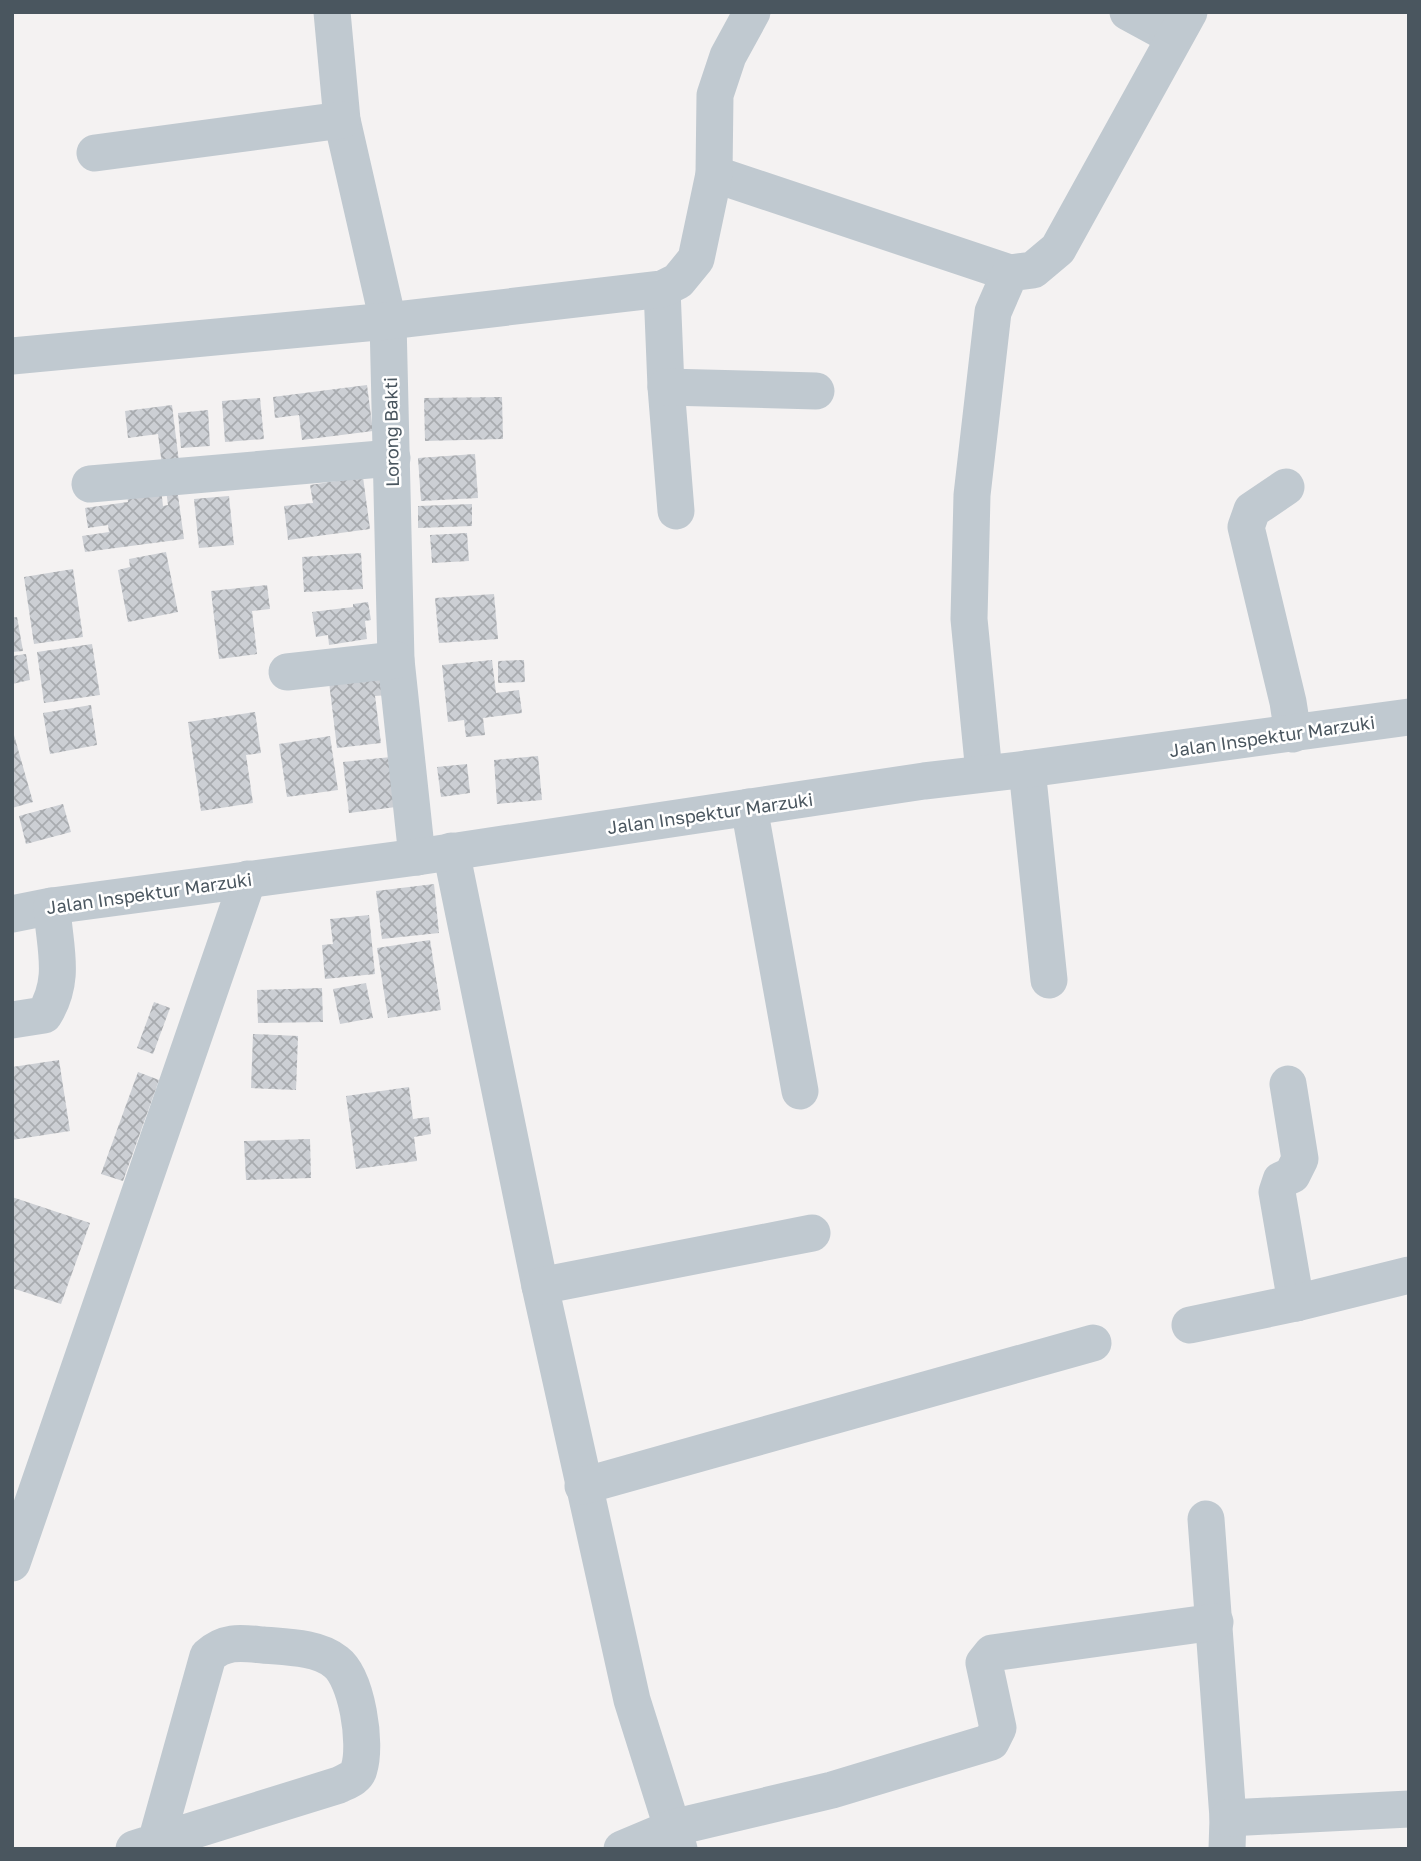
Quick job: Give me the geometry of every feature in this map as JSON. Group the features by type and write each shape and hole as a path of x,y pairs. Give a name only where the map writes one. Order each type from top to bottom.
{"street":[{"name":"Lorong Bakti","path":"332,12 342,120 388,321 396,660 434,854 540,1286 632,1700 675,1838"},
{"path":"12,356 388,321 662,289 678,281 696,259 714,173 715,95 728,56 752,12"},
{"path":"714,173 1010,273 1033,270 1058,250 1181,25 1128,12"},
{"path":"95,153 342,120"},
{"path":"984,773 969,619 972,495 993,312 1010,273"},
{"path":"662,289 666,387 676,511"},
{"path":"666,387 816,391"},
{"path":"90,484 392,458"},
{"path":"1286,487 1252,510 1247,527 1293,734"},
{"path":"287,672 396,660"},
{"name":"Jalan Inspektur Marzuki","path":"12,914 52,906 434,854 984,773 1409,717"},
{"path":"1027,769 1049,980"},
{"path":"749,807 800,1091"},
{"path":"12,1563 248,879"},
{"path":"12,1020 44,1015 54,999 58,978 52,906"},
{"path":"1288,1084 1300,1160 1292,1175 1282,1180 1278,1192 1296,1303"},
{"path":"540,1286 812,1233"},
{"path":"1190,1325 1296,1303 1409,1275"},
{"path":"583,1486 1093,1343"},
{"path":"1206,1519 1215,1622 1227,1833 1409,1809"},
{"path":"622,1849 675,1838 992,1742 998,1727 984,1663 992,1653 1215,1622"},
{"path":"235,1643 286,1647 326,1654 338,1663 347,1675 357,1700 361,1753 359,1770 351,1780 145,1846 208,1656 224,1644 235,1643"}],"building":[{"path":"367,385 373,431 302,440 299,415 275,418 273,397"},
{"path":"502,397 503,439 425,441 424,398"},
{"path":"260,398 264,439 225,442 222,401"},
{"path":"172,405 179,462 162,465 158,434 128,438 125,411"},
{"path":"208,410 210,446 181,448 178,413"},
{"path":"475,454 478,498 421,501 418,458"},
{"path":"363,477 370,529 288,540 284,506 313,503 310,485"},
{"path":"177,488 184,539 85,552 82,536 109,532 108,525 88,528 85,508 128,502 127,493 161,489 163,506 168,505 166,490"},
{"path":"229,496 234,545 199,548 194,499"},
{"path":"472,504 472,526 418,528 418,506"},
{"path":"467,533 469,561 432,563 430,535"},
{"path":"166,552 178,612 128,622 118,570 130,567 129,559"},
{"path":"361,553 363,589 304,592 302,557"},
{"path":"73,569 83,637 34,644 24,577"},
{"path":"267,585 270,609 252,611 257,654 219,659 211,591"},
{"path":"494,594 498,639 439,643 435,598"},
{"path":"368,602 371,620 365,621 367,639 329,645 328,635 316,637 312,612 353,607 353,604"},
{"path":"17,617 23,651 12,652 12,618"},
{"path":"92,644 100,695 44,703 37,652"},
{"path":"26,654 30,680 12,684 12,656"},
{"path":"492,660 496,693 519,690 522,713 483,718 485,735 466,737 464,720 448,722 442,665"},
{"path":"524,660 525,682 498,683 498,661"},
{"path":"386,675 388,695 375,696 381,743 337,748 329,682"},
{"path":"91,705 97,745 50,754 43,713"},
{"path":"255,712 261,753 246,755 253,803 201,811 188,722"},
{"path":"12,728 33,802 12,808"},
{"path":"330,736 338,790 287,797 279,744"},
{"path":"538,756 542,800 497,804 494,760"},
{"path":"391,757 396,807 349,813 343,762"},
{"path":"467,764 470,793 441,797 437,767"},
{"path":"63,804 71,832 26,844 19,816"},
{"path":"434,884 439,933 382,939 376,891"},
{"path":"369,915 375,974 325,979 322,945 333,944 330,919"},
{"path":"430,940 441,1010 388,1018 377,948"},
{"path":"366,983 373,1018 340,1024 333,989"},
{"path":"322,988 323,1022 258,1023 257,990"},
{"path":"154,1002 170,1008 153,1054 137,1048"},
{"path":"253,1034 298,1036 296,1090 251,1088"},
{"path":"59,1060 70,1131 12,1140 12,1067"},
{"path":"138,1072 159,1080 123,1181 101,1174"},
{"path":"409,1087 413,1119 429,1117 431,1134 414,1137 417,1161 356,1169 346,1096"},
{"path":"310,1139 311,1178 246,1180 244,1141"},
{"path":"12,1197 90,1223 61,1304 12,1288"}]}
